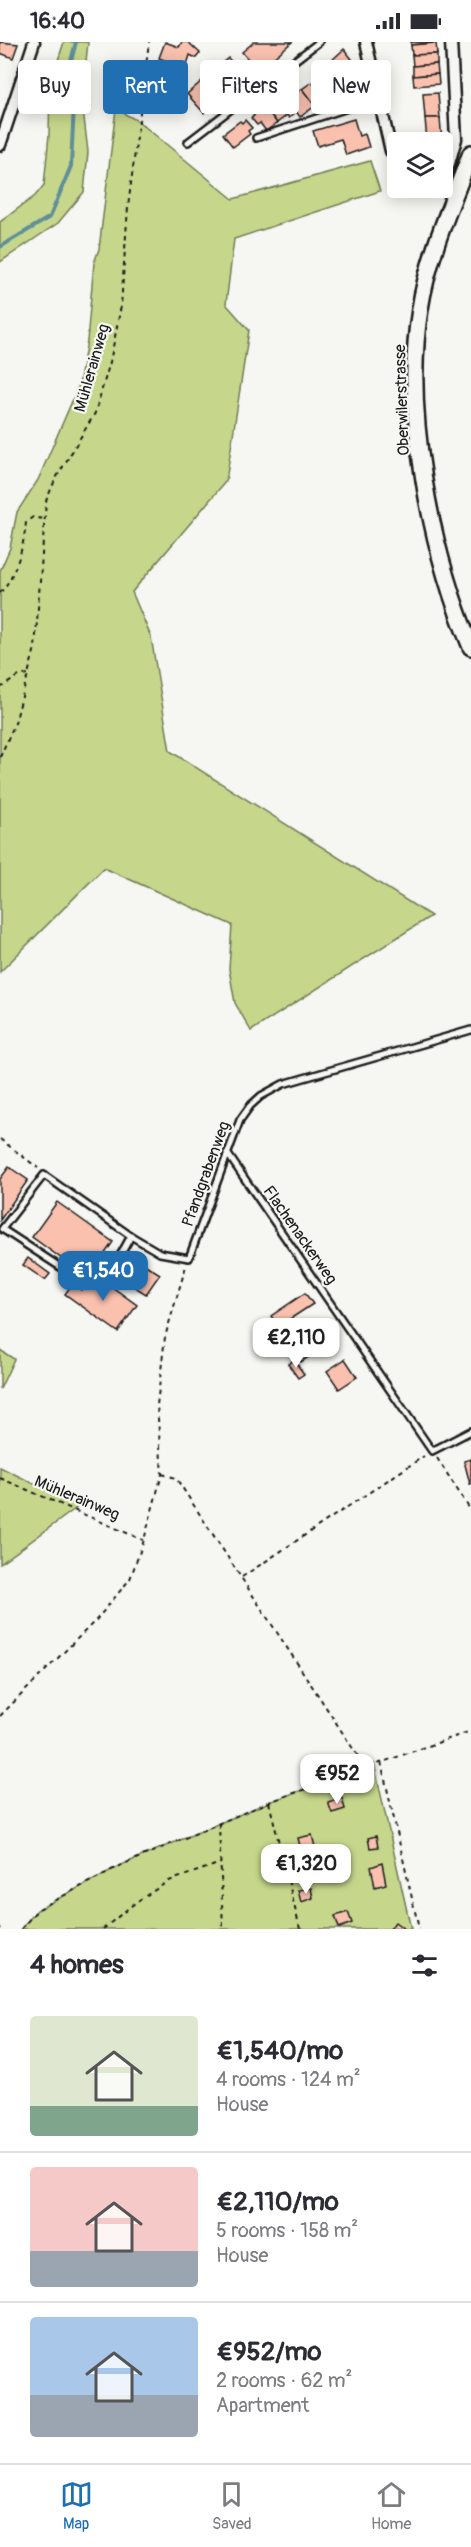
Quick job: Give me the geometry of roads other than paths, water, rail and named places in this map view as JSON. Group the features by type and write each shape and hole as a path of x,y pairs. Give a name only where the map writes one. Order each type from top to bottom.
{"street":[{"path":"0,145 34,42"},
{"path":"366,42 370,60"},
{"path":"451,42 456,139 453,149"},
{"path":"382,114 387,134"},
{"name":"Oberwilerstrasse","path":"471,153 433,259 420,308 415,364 419,439 433,531 471,647"},
{"path":"453,186 458,188"}],"lane":[{"path":"188,142 318,42"},
{"path":"256,138 329,114"},
{"name":"Pfandgrabenweg","path":"131,1236 160,1253 189,1258 240,1120 261,1096 283,1084 471,1030"},
{"name":"Flachenackerweg","path":"227,1153 432,1451 471,1431"},
{"path":"71,1274 2,1229 44,1175 131,1236 111,1272"}],"waterway":[{"path":"0,247 50,217 71,166 74,104 66,80 76,42"}]}
